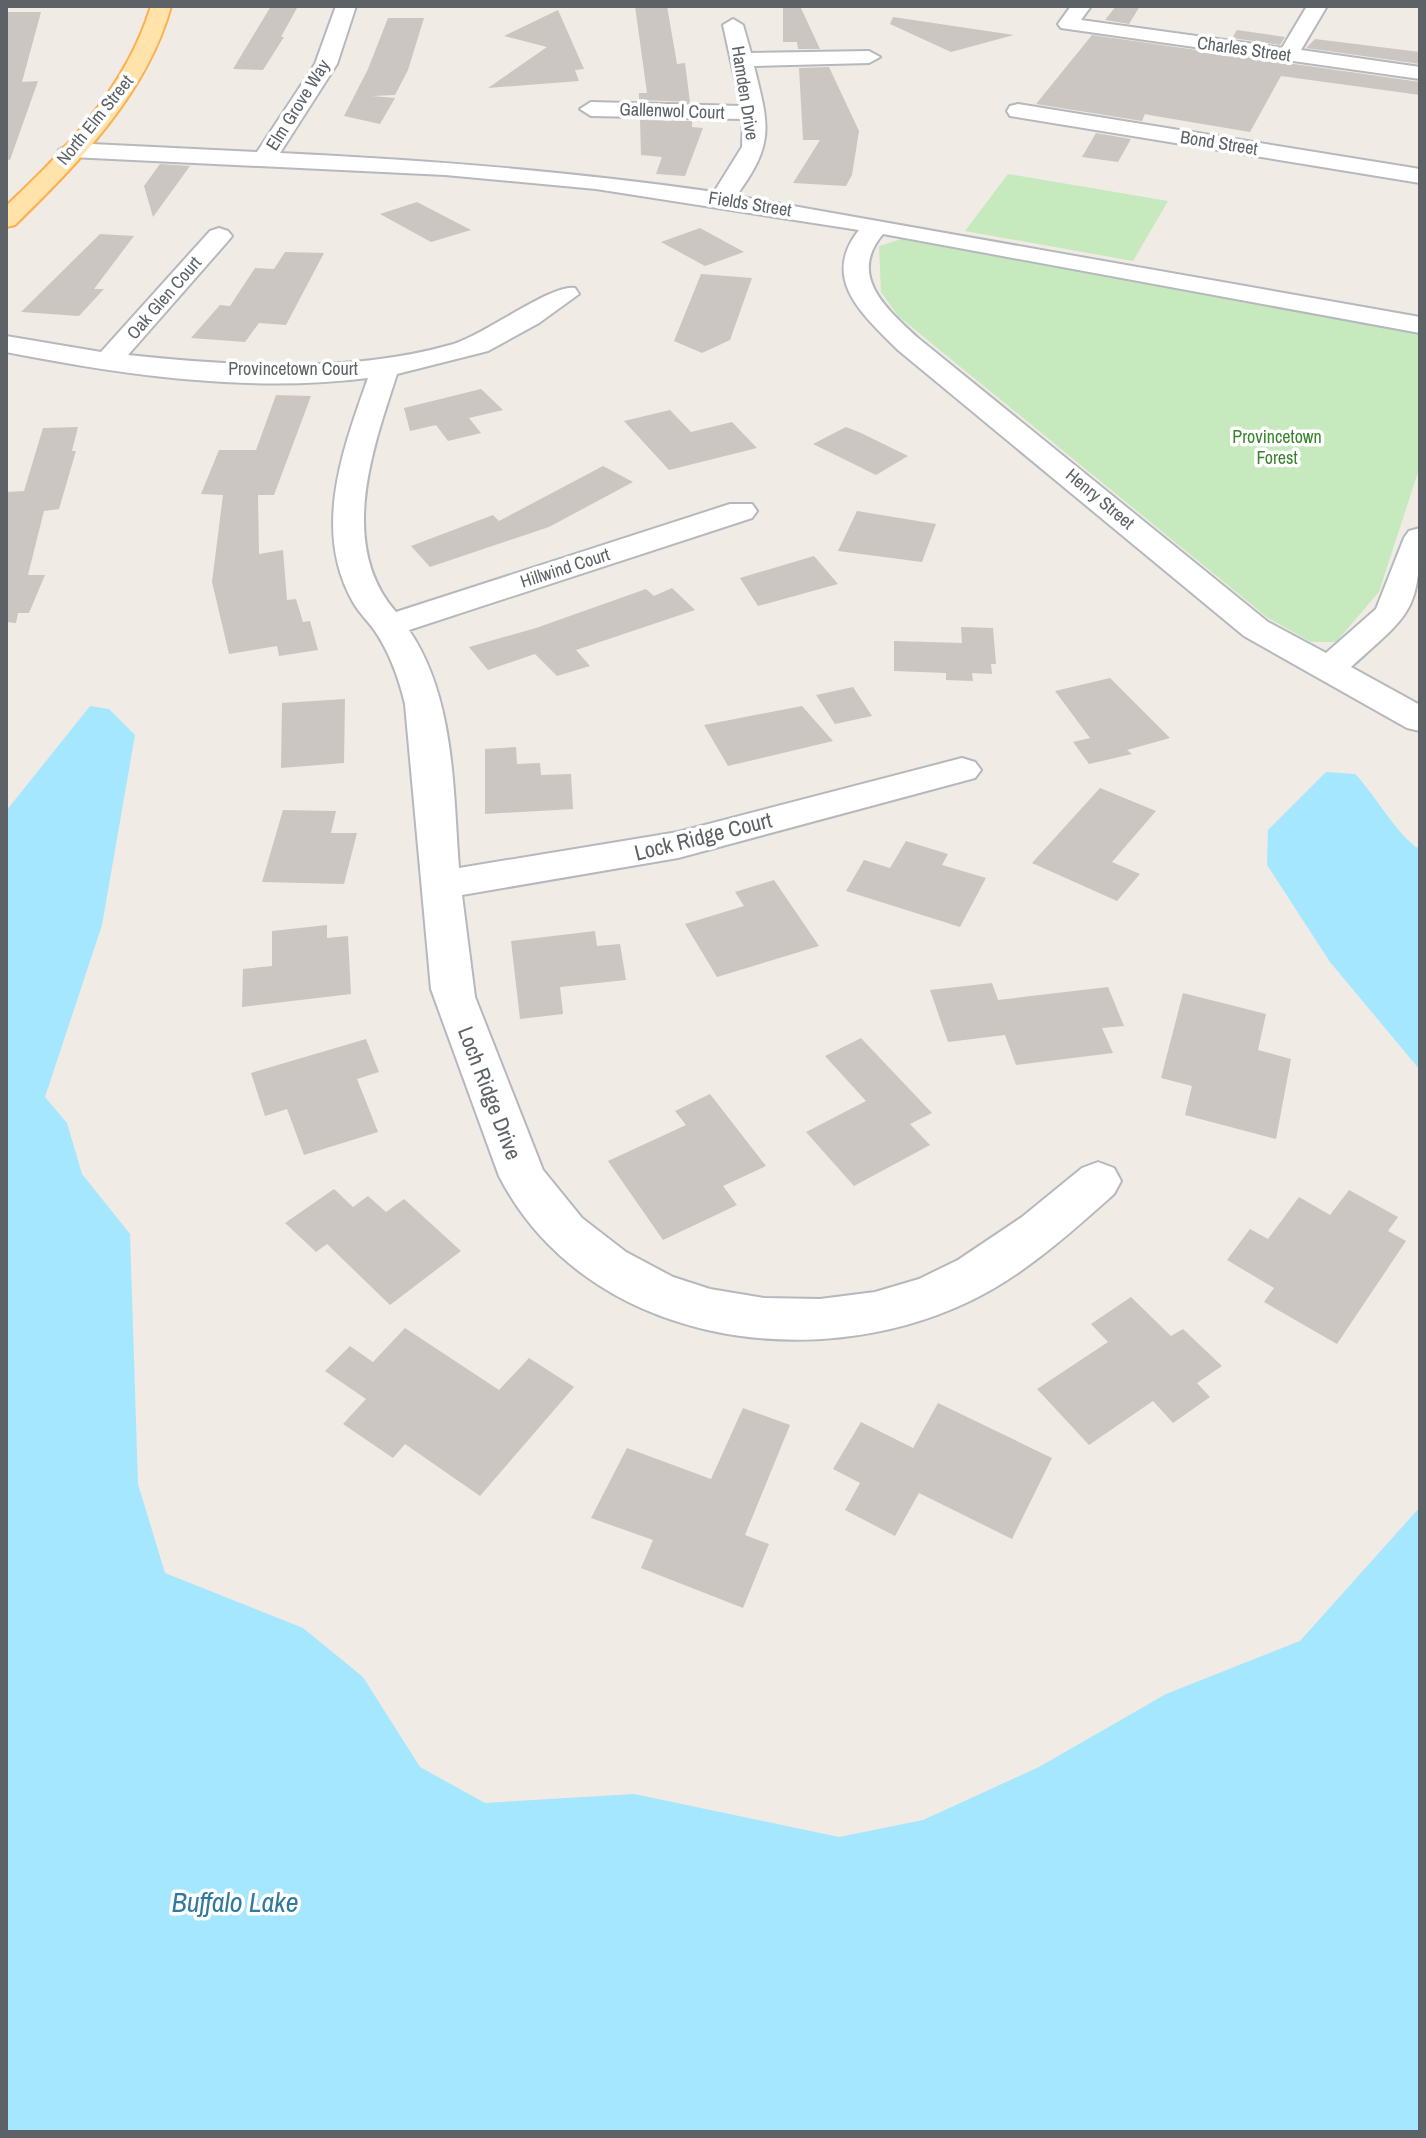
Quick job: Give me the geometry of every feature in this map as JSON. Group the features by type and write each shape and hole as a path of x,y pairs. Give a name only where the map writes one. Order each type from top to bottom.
{"main road":[{"name":"North Elm Street","path":"6,219 71,150 140,64 158,28 161,6"}],"street":[{"name":"Elm Grove Way","path":"265,158 326,64 346,6"},
{"name":"Charles Street","path":"1081,6 1068,24 1420,73"},
{"path":"1288,55 1317,6"},
{"name":"Hamden Drive","path":"721,199 744,168 756,143 743,60 733,25"},
{"path":"743,60 869,57"},
{"name":"Gallenwol Court","path":"591,109 752,113"},
{"name":"Bond Street","path":"1018,111 1420,176"},
{"name":"Fields Street","path":"71,150 265,158 596,182 721,199 1420,325"},
{"name":"Henry Street","path":"876,226 857,251 857,279 864,299 908,344 1256,629 1420,720"},
{"name":"Oak Glen Court","path":"109,360 219,236"},
{"name":"Provincetown Court","path":"6,344 109,360 210,369 305,372 385,368 465,350 512,328 566,294"},
{"name":"Loch Ridge Drive","path":"385,368 356,465 347,519 352,561 368,601 389,625 415,670 426,721 453,992 481,1074 526,1184 557,1225 596,1261 659,1295 741,1319 800,1324 871,1315 931,1296 1003,1259 1098,1181"},
{"name":"Hillwind Court","path":"389,625 741,511"},
{"path":"1329,669 1391,613 1420,538"},
{"name":"Lock Ridge Court","path":"440,885 678,845 962,770"}],"green space":[{"path":"1008,174 1168,201 1133,261 965,231"},
{"name":"Provincetown Forest","path":"905,238 1420,334 1420,466 1379,592 1336,642 1311,642 1268,618 898,316 881,292 879,246"}],"water":[{"name":"Buffalo Lake","path":"90,706 109,709 135,735 102,925 45,1097 67,1123 82,1174 130,1234 138,1484 165,1573 303,1628 363,1677 420,1767 485,1803 634,1794 839,1837 923,1820 1039,1767 1166,1694 1300,1641 1420,1507 1420,2132 6,2132 6,811"},
{"path":"1326,772 1355,774 1404,836 1420,849 1420,1070 1330,962 1267,865 1268,830"}],"building":[{"path":"271,6 298,6 281,37 284,37 263,70 233,69"},
{"path":"635,6 667,6 677,64 685,63 690,102 639,100 639,93 647,93"},
{"path":"783,6 800,6 820,49 798,49 797,42 783,42"},
{"path":"1116,6 1140,6 1129,24 1105,20"},
{"path":"558,10 584,69 575,70 579,81 488,88 547,47 504,36"},
{"path":"6,12 41,12 22,82 38,81 10,160 6,159"},
{"path":"893,17 1014,35 951,52 890,24"},
{"path":"388,18 424,18 408,70 395,95 372,96 395,98 380,124 344,116 368,69"},
{"path":"1237,30 1285,37 1280,45 1232,38"},
{"path":"1092,35 1420,82 1420,95 1281,76 1250,132 1145,114 1142,121 1036,104"},
{"path":"1315,39 1420,52 1420,64 1306,48"},
{"path":"829,67 859,131 852,175 846,186 793,183 820,140 803,140 799,68"},
{"path":"640,120 692,121 692,127 703,128 685,176 656,174 662,157 641,155"},
{"path":"1096,133 1131,139 1118,162 1082,157"},
{"path":"160,164 190,166 153,217 144,186"},
{"path":"417,202 471,230 431,242 380,214"},
{"path":"700,228 744,252 705,266 661,242"},
{"path":"100,234 134,236 94,289 104,289 79,316 21,312"},
{"path":"285,252 324,253 286,325 259,323 245,342 191,338 220,305 230,306 255,268 274,269"},
{"path":"701,274 752,278 730,340 702,353 674,341"},
{"path":"481,389 503,410 469,418 481,433 448,441 436,425 410,431 404,408"},
{"path":"276,395 311,396 274,495 258,495 259,554 283,550 287,600 296,599 303,622 310,621 318,650 279,656 277,646 229,654 212,582 223,495 201,494 219,450 256,450"},
{"path":"670,410 691,432 732,422 757,448 669,470 624,421"},
{"path":"78,427 72,451 76,451 59,509 44,511 28,575 45,575 29,613 18,613 16,623 6,622 6,492 24,491 43,428"},
{"path":"846,427 908,456 876,475 813,444"},
{"path":"603,466 633,482 549,527 430,567 411,546 493,515 499,521"},
{"path":"857,511 936,524 922,562 838,551"},
{"path":"814,556 838,584 758,606 740,578"},
{"path":"672,588 695,610 576,650 590,666 557,676 535,654 488,670 469,647 536,628 646,589 654,596"},
{"path":"961,627 993,628 996,664 991,664 992,674 972,673 973,681 946,680 946,673 894,671 894,641 962,643"},
{"path":"1110,678 1170,738 1127,750 1132,754 1089,764 1073,742 1090,738 1055,691"},
{"path":"853,687 872,716 835,724 816,695"},
{"path":"345,699 344,763 281,768 282,703"},
{"path":"802,706 833,741 728,766 704,725"},
{"path":"516,747 517,764 540,763 541,775 571,774 573,809 485,814 485,749"},
{"path":"1100,788 1156,811 1112,862 1140,874 1117,901 1032,863"},
{"path":"283,810 336,811 331,833 357,833 344,884 262,882"},
{"path":"906,841 948,854 942,865 986,878 960,927 846,891 864,860 890,868"},
{"path":"774,880 819,946 717,977 685,924 744,906 735,892"},
{"path":"327,925 327,938 348,936 351,994 242,1007 243,969 272,966 272,931"},
{"path":"595,931 597,946 620,944 626,980 560,987 563,1014 520,1019 511,941"},
{"path":"992,983 998,1000 1108,987 1124,1026 1102,1028 1113,1053 1016,1065 1005,1035 948,1042 930,990"},
{"path":"1183,993 1266,1014 1258,1050 1291,1059 1276,1139 1185,1115 1192,1086 1161,1078"},
{"path":"861,1038 932,1113 910,1124 930,1145 854,1186 806,1132 866,1101 825,1056"},
{"path":"366,1039 379,1072 357,1079 378,1132 304,1155 287,1109 265,1116 251,1073"},
{"path":"710,1094 766,1166 723,1186 737,1205 663,1240 608,1161 686,1125 675,1111"},
{"path":"334,1189 353,1207 368,1196 386,1212 404,1199 461,1251 390,1305 327,1244 316,1252 285,1223"},
{"path":"1349,1190 1398,1217 1388,1231 1406,1241 1337,1344 1264,1302 1274,1288 1227,1260 1250,1229 1268,1239 1299,1197 1330,1215"},
{"path":"1131,1297 1171,1336 1183,1329 1222,1366 1197,1383 1210,1397 1173,1423 1153,1401 1089,1445 1037,1389 1108,1342 1091,1324"},
{"path":"405,1328 499,1390 529,1358 574,1387 480,1496 405,1444 393,1458 343,1424 366,1399 325,1371 350,1346 373,1362"},
{"path":"938,1403 1052,1458 1012,1539 919,1493 895,1536 845,1510 860,1483 833,1469 861,1422 913,1448"},
{"path":"743,1408 790,1425 745,1535 769,1544 743,1608 641,1568 653,1540 591,1518 627,1448 711,1479"}]}
